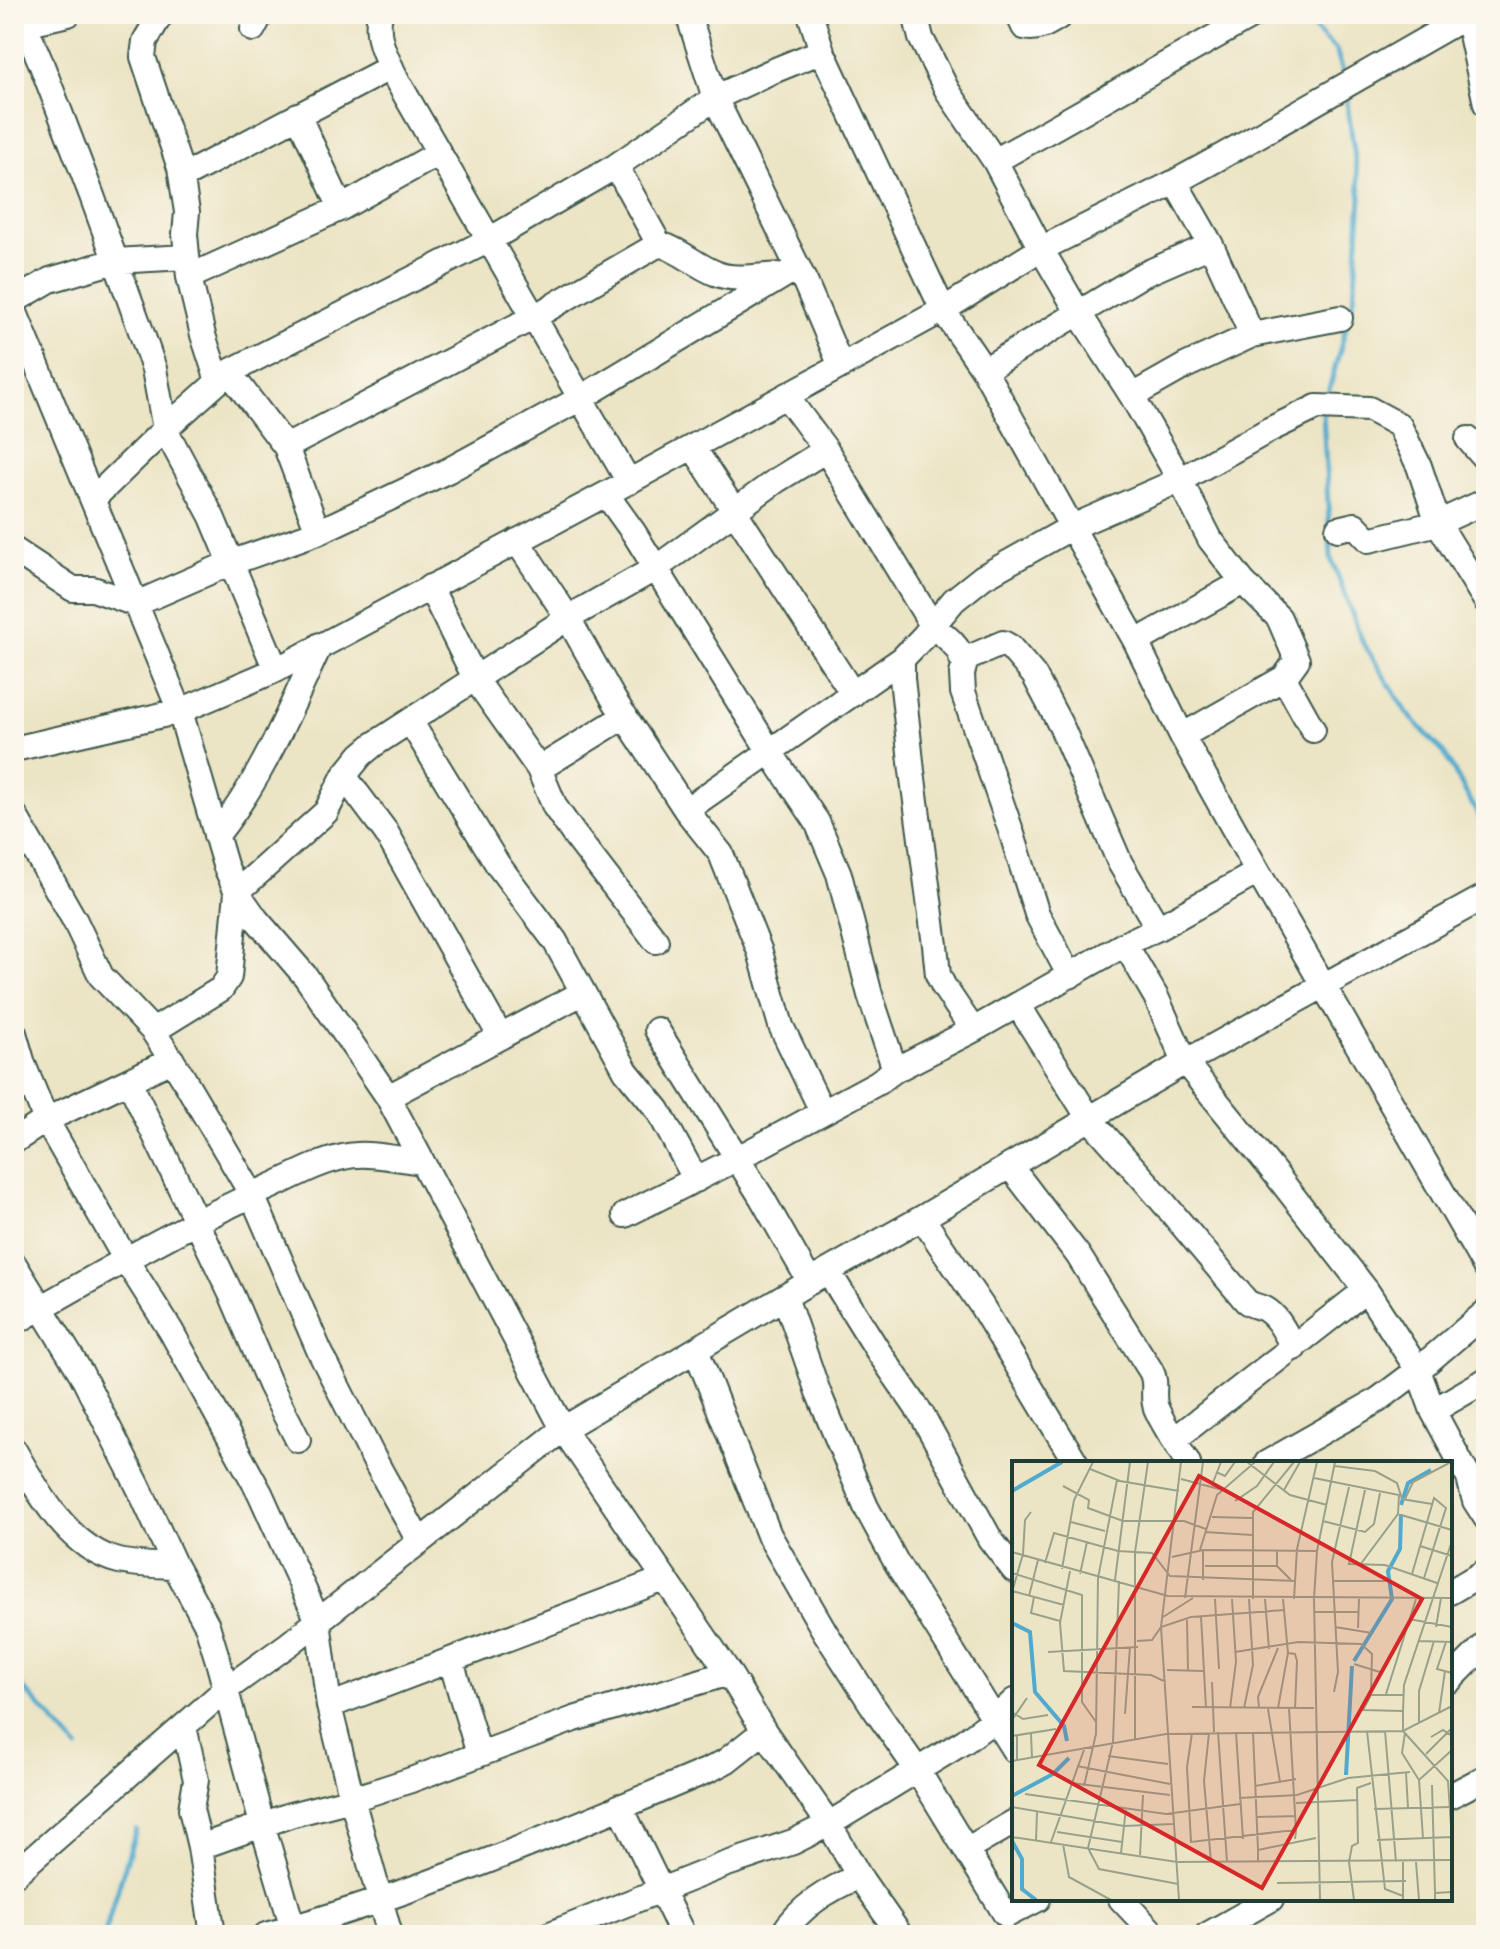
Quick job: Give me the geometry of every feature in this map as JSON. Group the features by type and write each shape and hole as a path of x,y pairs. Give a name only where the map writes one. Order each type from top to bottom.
{"street":[{"path":"68,14 19,22 52,92 154,369 165,429 212,517 276,670"},
{"path":"161,14 145,41 143,57 182,177 187,212 187,267 203,335 224,376 286,447 318,532"},
{"path":"380,14 379,34 391,67 629,482"},
{"path":"688,14 715,98 791,271 841,366"},
{"path":"810,14 822,51 943,310 984,370 1136,642 1182,736 1258,872 1486,1268"},
{"path":"915,14 921,38 947,90 995,161 1041,249 1132,396 1210,539 1243,582 1279,618 1297,660 1284,678 1182,736"},
{"path":"1018,14 1024,27 1033,29 1063,14"},
{"path":"995,161 1255,14"},
{"path":"14,749 180,711 276,670 943,310 1041,249 1175,182 1468,15 1486,104"},
{"path":"93,499 224,376 489,240 616,166 715,98 822,51"},
{"path":"182,177 391,67"},
{"path":"298,115 341,208"},
{"path":"14,301 50,280 115,261 187,267 341,208 439,153"},
{"path":"616,166 659,244 717,275 747,277 791,271"},
{"path":"1175,182 1211,245 1252,335"},
{"path":"286,447 534,317 659,244"},
{"path":"984,370 1140,276 1211,245"},
{"path":"14,550 73,589 93,589 136,604 230,563 318,532 449,470 581,398 791,271"},
{"path":"14,310 180,711 225,865 237,892 306,977 388,1097 563,1429 729,1673 900,1935"},
{"path":"1132,396 1185,366 1252,335 1340,318"},
{"path":"786,396 826,450 932,625 966,659"},
{"path":"686,810 902,659 954,600 983,577 1072,527 1180,480 1317,407 1369,409 1399,425 1419,466 1438,523 1486,601"},
{"path":"1468,439 1486,460"},
{"path":"693,447 853,694"},
{"path":"153,1031 226,983 237,892 326,812 344,776 361,755 568,618 656,568 777,480 826,450"},
{"path":"606,494 634,533 817,822 839,874 870,995 895,1070"},
{"path":"1338,529 1355,525 1369,540 1438,523 1486,501"},
{"path":"517,541 686,810 721,854 760,952 781,1026 822,1111"},
{"path":"1136,642 1243,582"},
{"path":"430,587 476,680 539,769 555,807 656,941"},
{"path":"966,659 1003,643 1034,675 1062,728 1120,863 1158,928"},
{"path":"216,836 262,769 320,645"},
{"path":"902,659 938,975 973,1030"},
{"path":"966,659 962,674 963,692 1037,914 1070,976"},
{"path":"1284,678 1313,730"},
{"path":"539,769 625,716"},
{"path":"410,721 498,865 555,941 626,1071 658,1110 696,1180"},
{"path":"344,776 386,832 500,1036"},
{"path":"14,814 75,921 101,976 153,1031 252,1195 319,1350 419,1541"},
{"path":"625,1215 877,1083 895,1070 1258,872"},
{"path":"14,1875 225,1690 289,1644 563,1429 1185,1062 1486,896"},
{"path":"1125,944 1156,997 1185,1062 1366,1290 1418,1370 1451,1461"},
{"path":"388,1097 582,993"},
{"path":"1018,1005 1089,1118 1246,1301 1275,1317 1294,1348"},
{"path":"657,1030 738,1158 819,1276 878,1351 922,1415 990,1539 1012,1567"},
{"path":"16,1047 46,1120 126,1260 171,1331 260,1493 318,1621 329,1706 390,1935"},
{"path":"14,1141 46,1120 172,1060"},
{"path":"129,1081 298,1440"},
{"path":"14,1323 197,1222 341,1157 366,1156 422,1162"},
{"path":"1010,1166 1078,1255 1151,1371 1155,1378 1157,1409 1187,1461"},
{"path":"922,1218 981,1305 1075,1461"},
{"path":"14,1264 94,1399 207,1625 293,1928"},
{"path":"1175,1439 1366,1290"},
{"path":"785,1297 818,1392 866,1507 896,1562 1012,1747"},
{"path":"1271,1461 1378,1400 1486,1312"},
{"path":"696,1350 769,1535 825,1632 918,1771 1007,1915 1034,1901"},
{"path":"1433,1411 1486,1380"},
{"path":"14,1450 44,1502 82,1541 105,1557 120,1562 175,1566"},
{"path":"1452,1464 1459,1483 1486,1518"},
{"path":"1452,1591 1486,1571"},
{"path":"329,1706 664,1579"},
{"path":"1452,1678 1486,1644"},
{"path":"451,1661 479,1754"},
{"path":"200,1847 290,1815 411,1780 574,1719 729,1673"},
{"path":"548,1935 573,1930 724,1865 793,1842 829,1824 965,1741 1012,1703"},
{"path":"184,1727 196,1780 191,1809 213,1935"},
{"path":"266,1935 381,1901 545,1838 711,1769 764,1731"},
{"path":"1452,1795 1486,1777"},
{"path":"620,1806 683,1935"},
{"path":"966,1850 1012,1823"},
{"path":"782,1935 809,1904 859,1876"},
{"path":"1123,1901 1155,1935"},
{"path":"1207,1935 1243,1906 1263,1901"}],"waterway":[{"path":"1295,14 1336,50 1345,78"},
{"path":"1326,401 1354,298 1361,198 1347,92"},
{"path":"1323,414 1331,558 1363,643 1407,713 1444,753 1486,829"},
{"path":"14,1678 78,1748"},
{"path":"104,1935 136,1830"}]}
